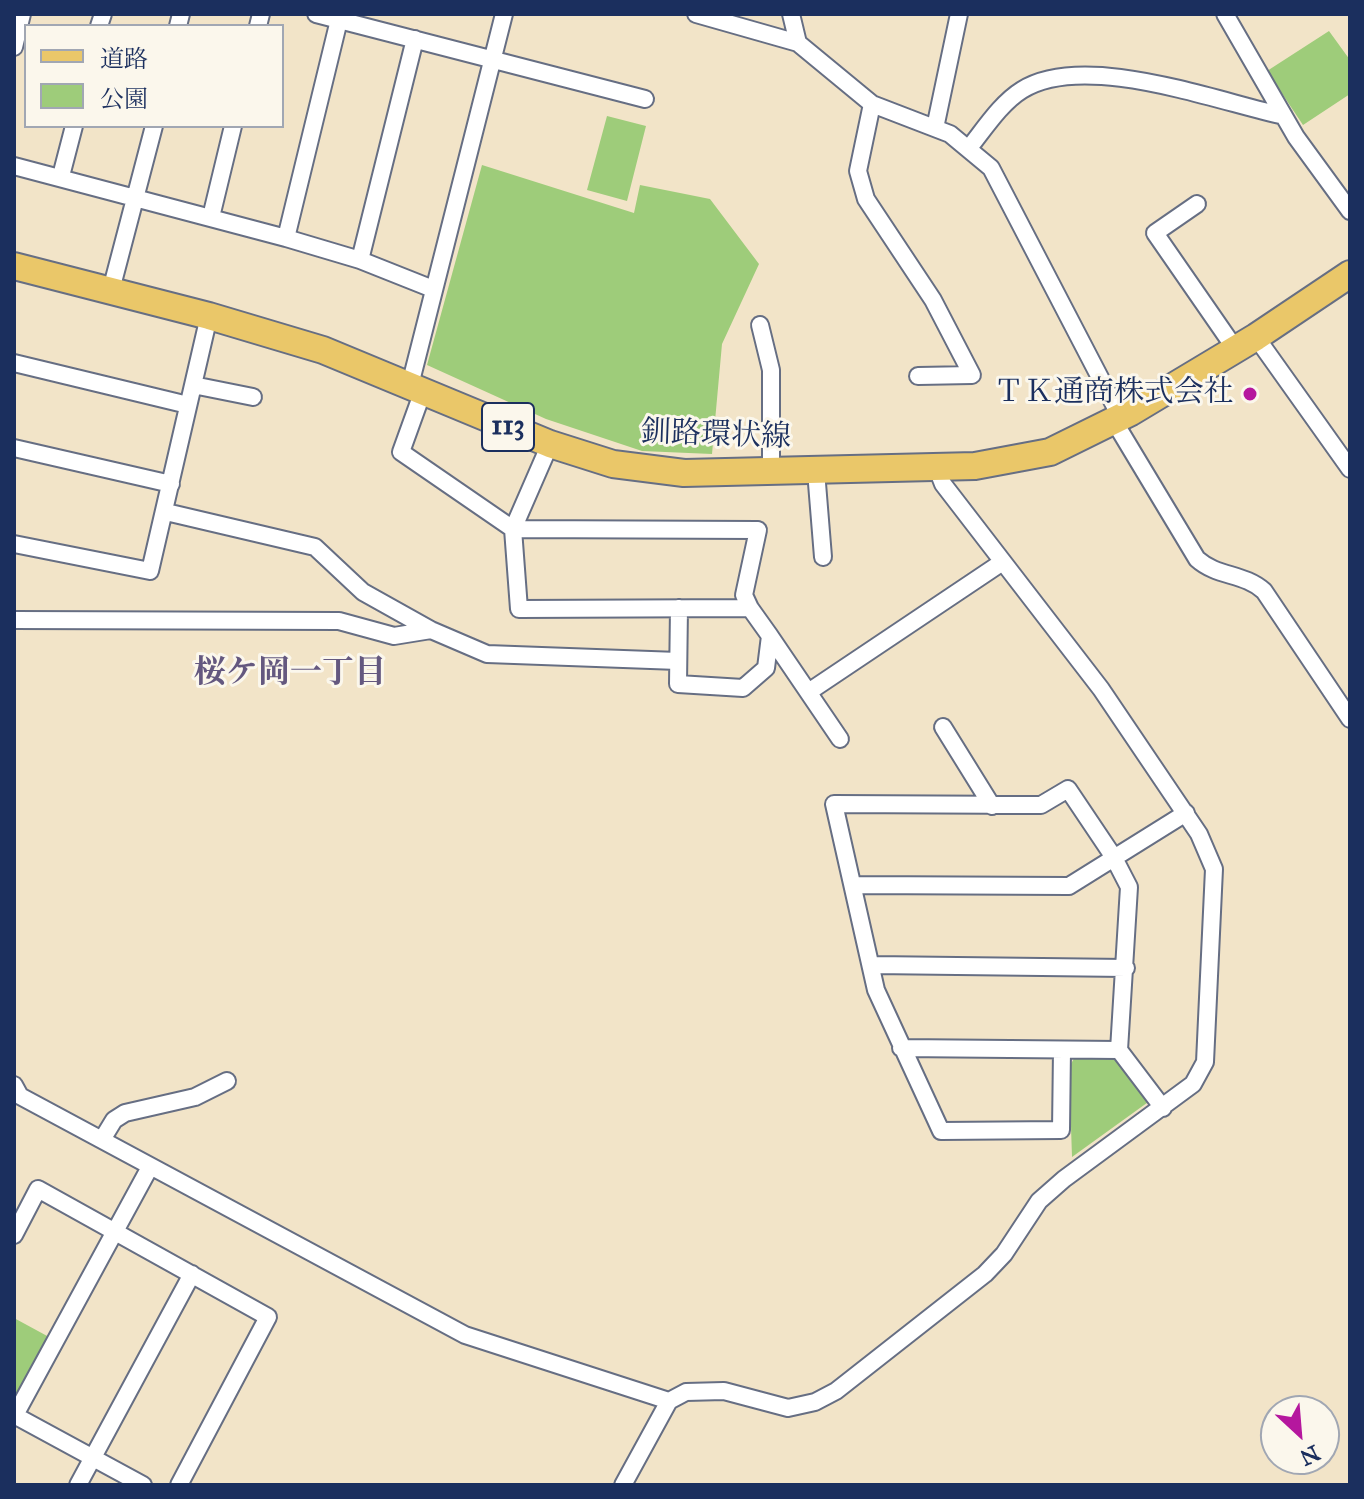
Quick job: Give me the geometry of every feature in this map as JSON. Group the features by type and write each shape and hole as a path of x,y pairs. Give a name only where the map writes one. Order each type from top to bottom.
{"main road":[{"name":"釧路環状線","path":"14,266 209,316 323,350 550,444 613,464 684,473 816,471 1021,459 1076,442 1117,420 1246,343 1350,274"}],"street":[{"path":"14,47 22,14"},
{"path":"316,14 645,99"},
{"path":"504,14 433,289 401,452 513,529 758,530 744,595 840,739"},
{"path":"696,14 798,43 872,104 935,128 969,148 991,168 1117,420 1197,559 1211,571 1253,581 1264,591 1350,719"},
{"path":"791,14 798,43"},
{"path":"935,128 959,14"},
{"path":"1225,14 1284,116 1350,211"},
{"path":"286,238 339,20"},
{"path":"360,260 415,39"},
{"path":"969,148 1010,99 1025,88 1074,73 1128,77 1284,116"},
{"path":"872,104 858,171 866,199 933,300 972,375 918,376"},
{"path":"61,176 73,128"},
{"path":"111,290 154,128"},
{"path":"211,217 233,128"},
{"path":"14,166 286,238 360,260 433,289"},
{"path":"1197,204 1155,233 1350,469"},
{"path":"14,544 150,571 209,316"},
{"path":"760,325 771,370 771,472"},
{"path":"14,363 188,405"},
{"path":"193,385 253,397"},
{"path":"550,444 513,529 519,609 750,608"},
{"path":"14,448 171,484"},
{"path":"14,1085 20,1096 465,1335 669,1401 701,1389 724,1391 788,1408 815,1402 836,1391 985,1274 1004,1254 1039,1201 1193,1084 1205,1062 1213,947 1214,869 1186,813 1101,689 1001,563 943,484 936,466"},
{"path":"816,471 823,557"},
{"path":"166,512 315,547 363,592 431,630 487,654 678,661"},
{"path":"810,691 1001,563"},
{"path":"679,608 678,684 743,688 766,668 770,636"},
{"path":"14,620 339,621 394,636 431,630"},
{"path":"943,727 992,806"},
{"path":"1062,1050 1061,1130 941,1131 876,990 873,965 834,804 1041,805 1068,789 1113,856 1129,887 1119,1050 1163,1108"},
{"path":"853,885 1069,886 1186,813"},
{"path":"873,965 1126,968"},
{"path":"901,1048 1119,1050"},
{"path":"103,1138 114,1120 125,1113 195,1097 227,1081"},
{"path":"143,1485 14,1416 150,1167"},
{"path":"14,1235 38,1189 268,1317 179,1485"},
{"path":"78,1485 192,1274"},
{"path":"623,1485 669,1401"}],"green space":[{"path":"1329,31 1350,60 1350,94 1303,125 1267,71"},
{"path":"607,116 646,126 627,201 587,190"},
{"path":"482,165 634,213 640,185 710,199 759,264 722,344 712,454 642,451 546,419 427,365"},
{"path":"1118,1056 1151,1100 1072,1157 1069,1067 1075,1057"},
{"path":"14,1318 49,1337 14,1399"}],"place":[{"name":"ＴＫ通商株式会社","path":"1250,394"}],"district":[{"name":"桜ケ岡一丁目","path":"290,674"}]}
